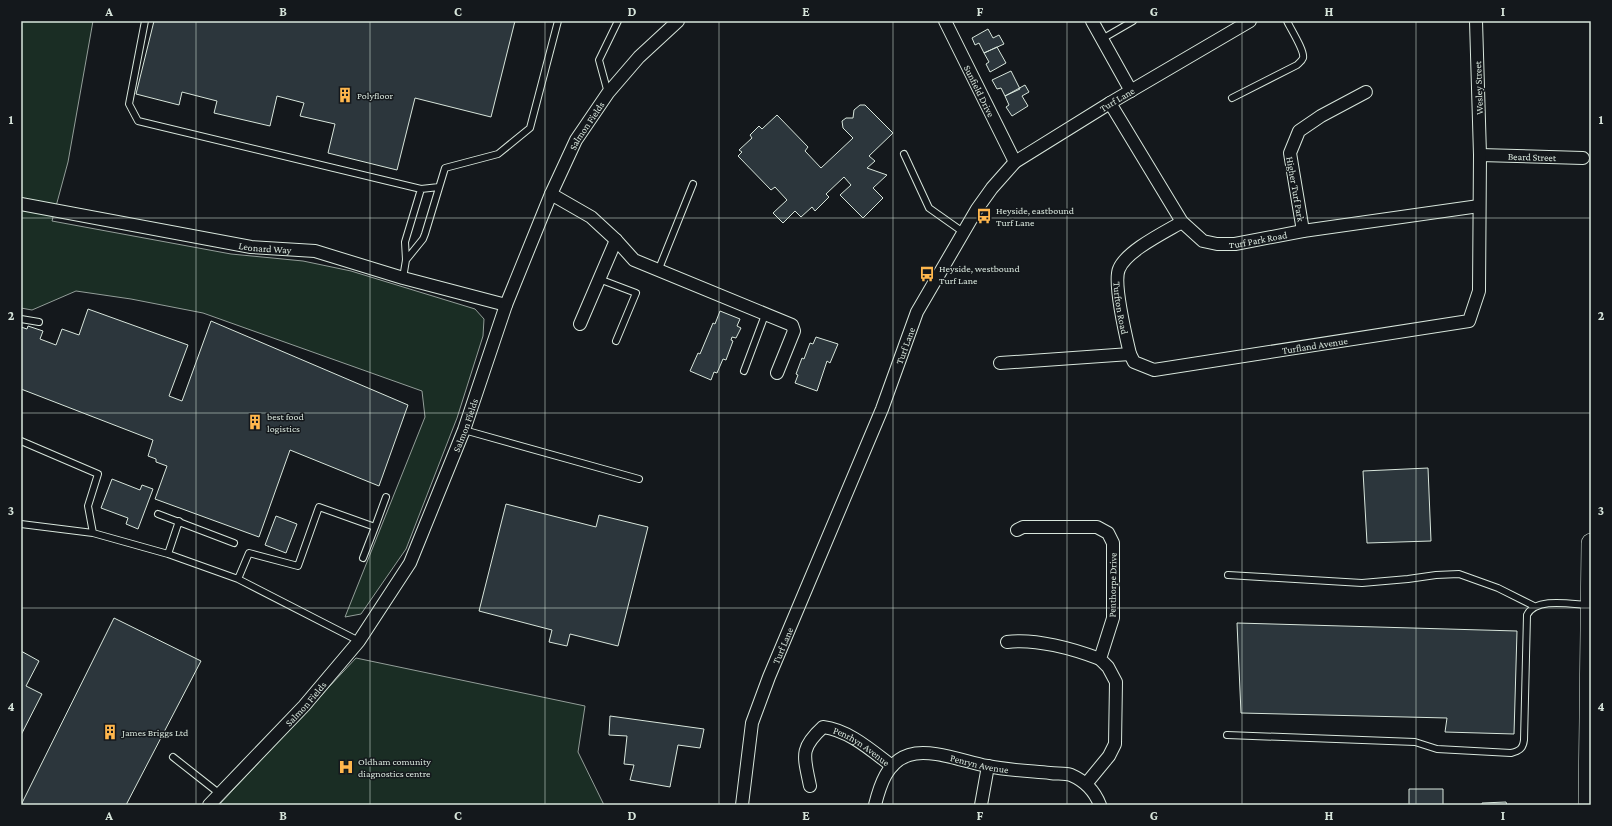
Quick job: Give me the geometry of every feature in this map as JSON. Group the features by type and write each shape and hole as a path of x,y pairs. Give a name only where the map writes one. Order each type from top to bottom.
{"main road":[{"path":"1588,805 1591,543"}],"street":[{"name":"Salmon Fields","path":"209,805 304,706 358,641 410,563 464,430 506,306 551,194 576,140 608,93 639,57 678,21"},
{"name":"Sunfield Drive","path":"945,21 1015,162"},
{"path":"1092,21 1131,91"},
{"name":"Turf Lane","path":"742,805 752,723 769,677 882,409 916,312 963,232 992,188 1015,162 1110,103 1250,21"},
{"name":"Wesley Street","path":"1476,21 1480,155"},
{"name":"Higher Turf Park","path":"1303,231 1290,153 1293,146 1300,131 1321,116 1366,92"},
{"name":"Turf Park Road","path":"1110,103 1182,222 1203,241 1217,244 1235,244 1303,231 1479,206"},
{"name":"Beard Street","path":"1480,155 1583,158"},
{"name":"Turfland Avenue","path":"1130,354 1134,362 1154,370 1469,321 1479,291 1480,155"},
{"path":"551,194 590,217 616,240 634,260 792,326 794,331 777,374"},
{"name":"Leonard Way","path":"21,204 251,247 316,250 403,278 506,306"},
{"name":"Turfton Road","path":"1130,354 1118,294 1118,269 1131,253 1182,222"},
{"path":"580,324 616,240"},
{"path":"1000,362 1130,354"},
{"name":"Penthorpe Drive","path":"1017,530 1023,528 1097,527 1108,533 1111,537 1113,542 1113,618 1100,658"},
{"path":"1007,642 1022,640 1081,652 1100,658 1116,682 1115,744 1109,756 1086,784"},
{"name":"Penrhyn Avenue","path":"810,786 804,757 810,739 823,727 834,728 855,740 892,766"},
{"name":"Penryn Avenue","path":"875,805 883,778 892,766 908,755 929,753 988,766 1070,775 1086,784 1100,805"},
{"path":"981,805 988,766"}],"lane":[{"path":"145,21 129,104 138,121 421,189 439,187"},
{"path":"406,260 423,239 445,168 498,154 530,128 558,21"},
{"path":"608,93 599,60 618,21"},
{"path":"1102,39 1133,21"},
{"path":"1232,98 1297,65 1303,59 1304,56 1302,50 1287,21"},
{"path":"904,154 929,208 963,232"},
{"path":"658,271 693,184"},
{"path":"403,278 406,260 405,242 421,189"},
{"path":"599,279 636,293 616,341"},
{"path":"744,371 765,314"},
{"path":"21,318 39,322"},
{"path":"464,430 639,479"},
{"path":"21,441 98,474 88,506 93,533"},
{"path":"363,558 386,497"},
{"path":"238,579 249,553 298,566 319,507 375,527"},
{"path":"158,514 234,543"},
{"path":"168,554 179,521"},
{"path":"21,524 93,533 168,554 238,579 358,641"},
{"path":"1228,575 1362,583 1459,574 1498,588 1534,606"},
{"path":"1227,735 1415,742 1437,749 1516,752 1520,750 1524,744 1527,615 1530,609 1538,604 1550,603 1590,605"},
{"path":"173,757 220,794"}],"green space":[{"path":"21,21 93,21 68,162 52,221 231,254 303,261 351,271 475,309 484,319 483,336 457,418 406,549 361,614 345,617 425,417 422,391 203,313 131,299 76,291 32,310 21,308"},
{"path":"356,658 585,706 578,752 604,805 219,805"}],"building":[{"name":"Polyfloor","path":"154,21 515,21 491,117 415,98 397,170 328,153 335,124 300,116 304,103 277,96 270,126 214,113 217,101 182,92 179,105 136,94"},
{"path":"988,29 993,38 999,35 1004,44 984,53 979,43 975,45 972,38"},
{"path":"997,47 1006,63 990,72 986,64 989,62 984,53"},
{"path":"1011,71 1020,89 1005,96 1001,88 997,89 992,80"},
{"path":"1025,85 1029,92 1022,96 1028,106 1012,116 1006,107 1009,105 1005,96"},
{"path":"860,105 865,105 893,133 869,156 875,161 867,168 887,175 873,188 883,198 863,218 840,195 851,185 844,177 826,194 829,197 815,211 812,207 801,217 795,211 783,223 773,213 787,200 775,187 771,190 738,156 742,152 739,150 752,138 750,135 759,126 762,129 777,115 808,147 805,151 821,168 853,138 843,128 842,121 846,118 853,118 854,110"},
{"name":"best food logistics","path":"88,309 188,345 169,396 182,401 211,321 408,405 379,486 290,450 259,537 155,499 167,466 156,462 156,459 148,456 153,440 21,389 21,327 27,329 28,326 43,331 40,339 56,345 62,329 79,335"},
{"path":"720,311 740,319 737,326 741,328 736,338 732,337 731,340 733,341 726,360 723,359 717,373 714,372 711,380 690,371 698,353 700,354 713,323 715,324"},
{"path":"816,337 838,344 830,363 827,361 817,391 795,383 798,375 796,374 802,358 804,359 810,343 813,344"},
{"path":"1428,468 1431,541 1367,543 1363,471"},
{"path":"112,479 140,490 142,485 153,489 138,529 126,524 128,518 101,508"},
{"path":"506,504 596,527 599,515 648,527 618,646 570,634 567,646 549,642 552,630 479,611"},
{"path":"276,516 297,524 286,553 265,545"},
{"name":"James Briggs Ltd","path":"114,618 201,661 126,805 21,805"},
{"path":"1237,623 1517,631 1514,734 1445,732 1447,718 1241,713"},
{"path":"21,651 39,661 26,686 42,694 21,735"},
{"path":"610,716 704,729 700,748 678,745 670,787 630,780 634,765 624,764 627,736 609,735"},
{"path":"1409,789 1443,789 1443,805 1409,805"},
{"path":"1506,802 1507,805 1482,805 1482,803"}],"place":[{"name":"Polyfloor","path":"345,95"},
{"name":"Heyside, eastbound Turf Lane","path":"984,216"},
{"name":"Heyside, westbound Turf Lane","path":"927,274"},
{"name":"best food logistics","path":"255,422"},
{"name":"James Briggs Ltd","path":"110,732"},
{"name":"Oldham comunity diagnostics centre","path":"346,767"}]}
